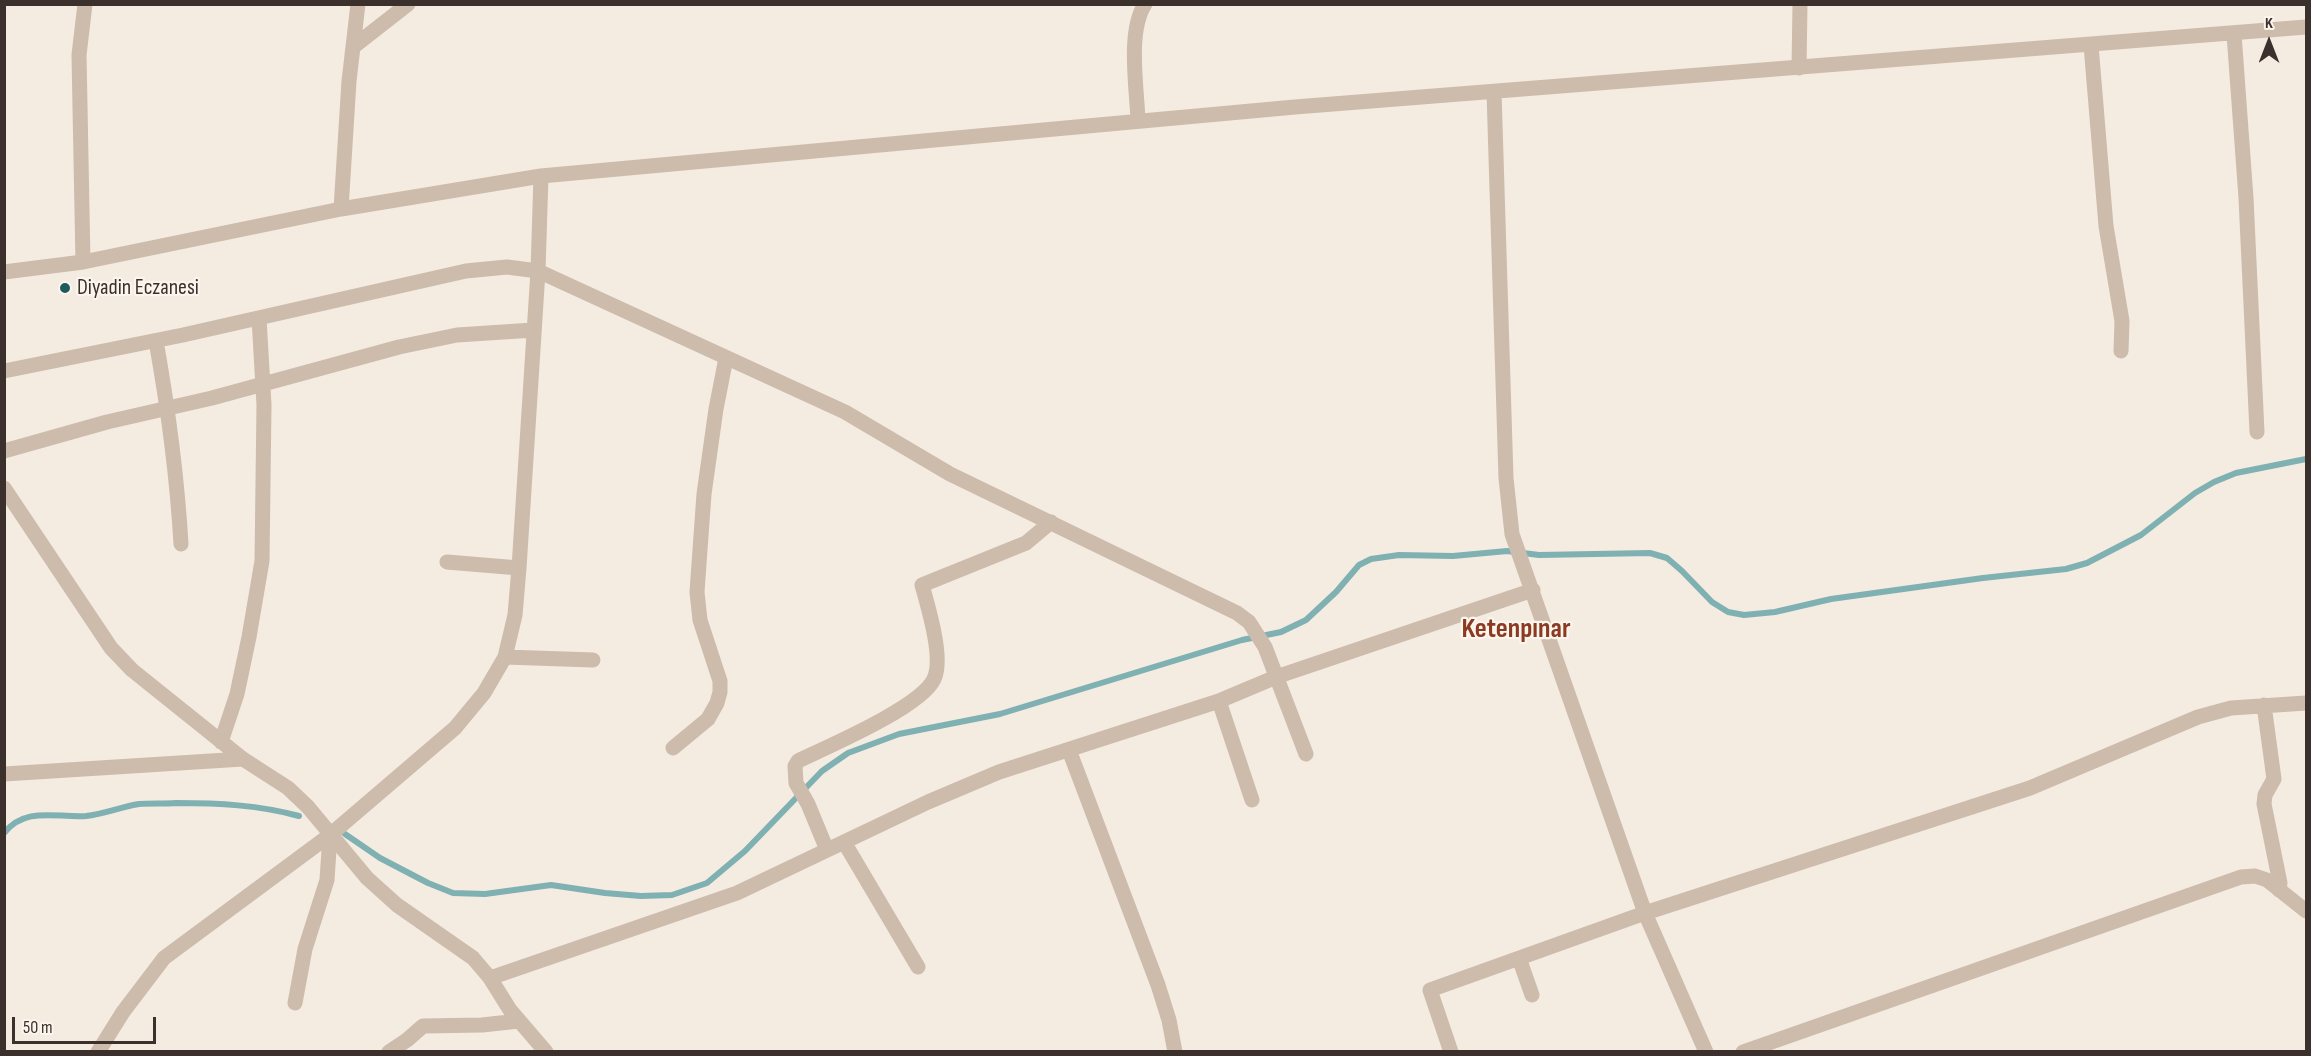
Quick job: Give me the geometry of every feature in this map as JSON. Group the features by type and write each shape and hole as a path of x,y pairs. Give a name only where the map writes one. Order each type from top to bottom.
{"street":[{"path":"83,262 79,55 85,4"},
{"path":"340,209 357,4"},
{"path":"353,47 408,4"},
{"path":"1138,121 1134,33 1138,15 1145,4"},
{"path":"1799,68 1800,4"},
{"path":"4,272 83,262 340,209 540,176 1295,107 2307,27"},
{"path":"2234,34 2246,198 2257,432"},
{"path":"2091,45 2106,226 2122,321 2121,351"},
{"path":"1494,92 1506,478 1512,534 1645,913 1706,1052"},
{"path":"98,1052 123,1012 164,958 330,835 455,728 484,693 505,657 515,615 519,568 534,330 540,176"},
{"path":"4,371 156,341 466,271 507,267 537,271 845,412 950,474 1237,612 1249,622 1265,646 1306,754"},
{"path":"221,742 239,683 262,561 264,384 259,318"},
{"path":"4,451 107,422 399,348 457,335 534,330"},
{"path":"156,341 168,408 181,544"},
{"path":"673,748 708,718 717,703 720,692 720,681 700,620 697,592 704,494 716,408 726,358"},
{"path":"4,488 111,648 132,670 243,759 288,788 308,807 367,878 397,906 473,958 490,978 519,1022 546,1052"},
{"path":"827,850 808,804 796,783 795,766 798,761 898,710 920,696 934,679 938,659 922,585 1026,543 1051,522"},
{"path":"447,562 519,568"},
{"path":"490,978 736,893 928,802 999,772 1219,701 1276,677 1533,590"},
{"path":"505,657 593,660"},
{"path":"1219,701 1252,800"},
{"path":"1451,1052 1430,990 1645,913 2030,788 2198,717 2231,708 2307,703"},
{"path":"2264,705 2274,779 2265,795 2264,804 2280,883 2279,890"},
{"path":"1069,750 1158,985 1169,1020 1175,1052"},
{"path":"4,774 243,759"},
{"path":"295,1004 305,949 327,880 330,835"},
{"path":"844,842 918,968"},
{"path":"1743,1052 1771,1048 2241,877 2255,876 2267,880 2307,911"},
{"path":"1519,958 1532,995"},
{"path":"388,1052 423,1026 519,1022"}],"waterway":[{"path":"345,834 380,858 453,893 485,894 551,885 641,896 672,895 707,883 745,851 822,771 848,753 899,734 1000,714 1242,640 1281,632 1306,620 1336,592 1359,565 1371,559 1399,555 1453,556 1507,551 1539,555 1650,553 1667,558 1712,602 1728,612 1744,615 1775,612 1831,599 2066,569 2087,563 2141,535 2195,493 2214,482 2236,473 2306,459"},
{"path":"4,833 22,819 32,816 86,816 144,804 238,805 299,816"}],"place":[{"name":"Diyadin Eczanesi","path":"65,288"}],"district":[{"name":"Ketenpınar","path":"1516,630"}]}
